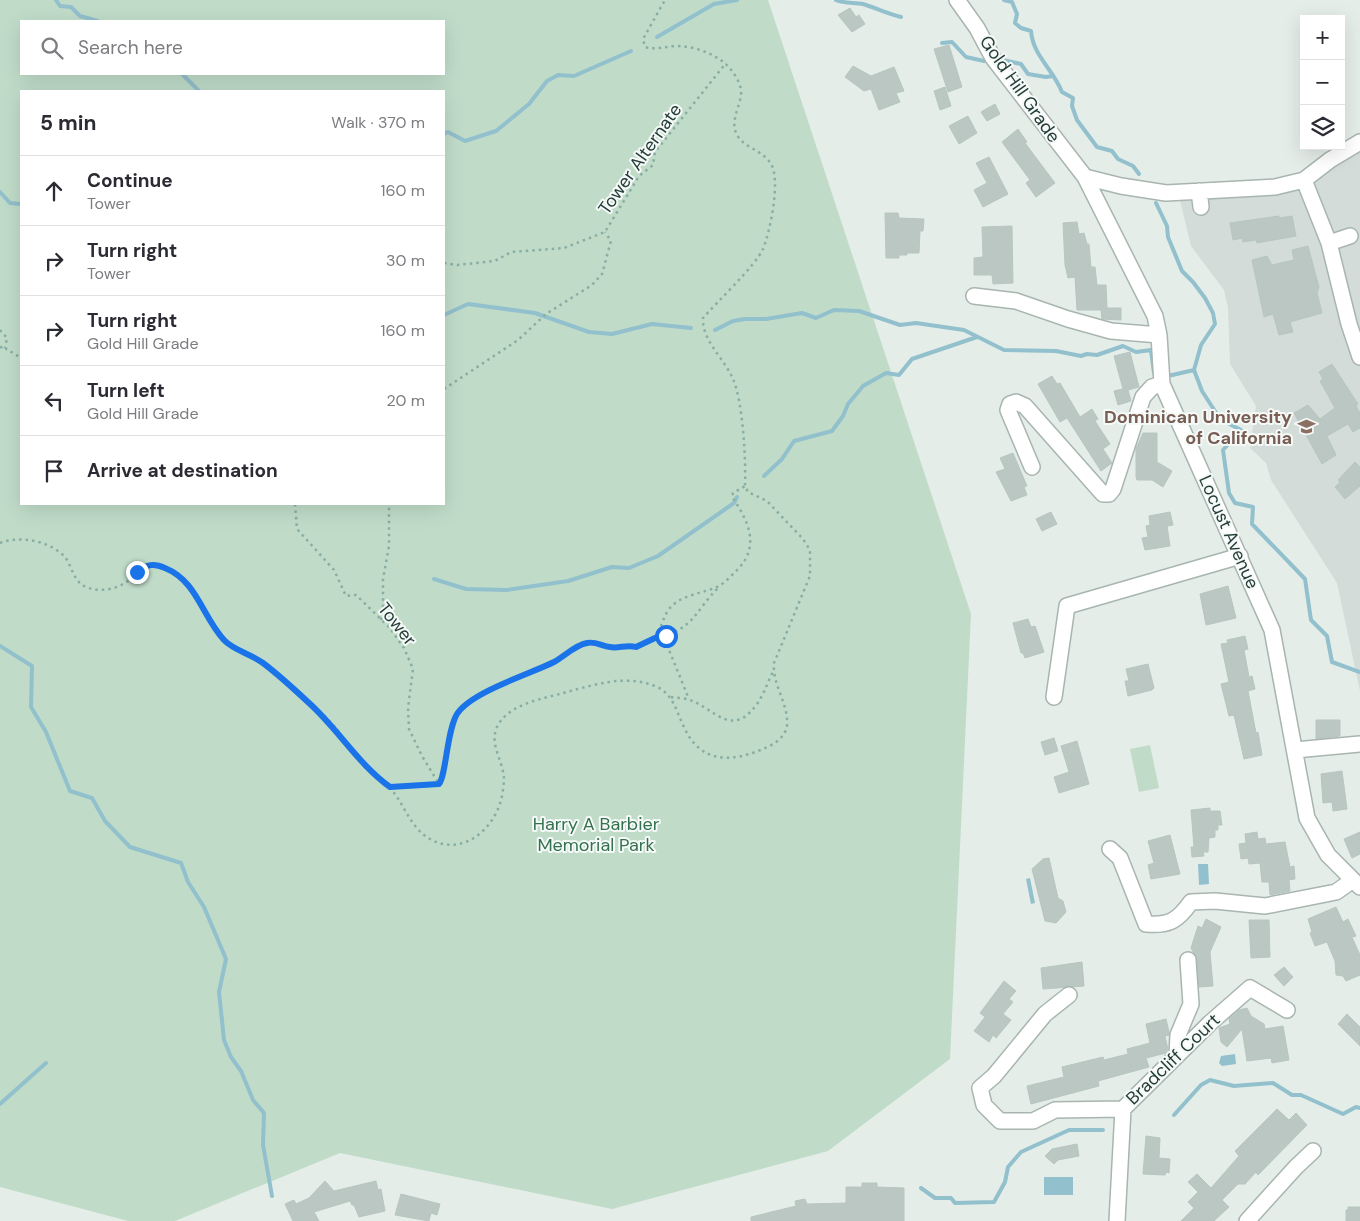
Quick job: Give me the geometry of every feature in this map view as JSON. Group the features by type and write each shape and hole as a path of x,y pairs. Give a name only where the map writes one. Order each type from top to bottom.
{"street":[{"name":"Gold Hill Grade","path":"957,0 977,28 994,58 1085,177"},
{"path":"1085,177 1121,186 1166,193 1276,187 1304,180 1330,160 1360,142"},
{"name":"Locust Avenue","path":"1085,177 1155,316 1159,335 1162,384 1272,630 1307,818 1328,855 1357,884"},
{"path":"1304,180 1329,243 1349,324 1360,357"},
{"path":"1199,192 1201,207"},
{"path":"1329,243 1350,236"},
{"path":"974,296 1016,301 1068,320 1110,330 1159,335"},
{"path":"1032,467 1008,410 1010,404 1016,402 1025,406 1103,494 1109,494 1113,489 1143,397 1152,387 1162,384"},
{"path":"1054,697 1067,606 1240,556"},
{"path":"1295,750 1360,744"},
{"path":"1110,849 1120,858 1146,924 1159,925 1178,918 1191,902 1215,901 1265,906 1336,892 1357,884"},
{"path":"1177,1055 1178,1035 1191,1004 1188,960"},
{"name":"Bradcliff Court","path":"1117,1221 1123,1109 1177,1055 1250,988 1286,1010"},
{"path":"1069,995 1045,1014 994,1076 980,1088 984,1105 1000,1121 1033,1121 1055,1110 1123,1109"},
{"path":"1247,1221 1296,1167 1313,1152"}],"path":[{"path":"0,543 18,539 52,547 66,558 78,582 97,590 118,586 142,568 151,565 158,565 177,573 188,583 224,641 263,663 310,704 334,727 362,764 390,787 410,820 424,835 448,844 463,843 477,838 490,823 501,800 504,779 494,740 497,727 514,710 538,699 609,681 627,680 656,686 671,697 689,699 721,719 736,720 749,713 758,703 773,672 776,657 810,576 810,550 803,539 767,501 748,492 745,486 741,424 733,380 703,329 703,318 763,250 774,198 775,173 771,162 756,150 742,143 736,134 733,125 742,92 738,79 726,63 700,49 674,46 654,50 645,47 643,38 665,0"},
{"name":"Tower Alternate","path":"445,264 457,265 495,261 511,252 564,248 605,232 639,176 653,165 655,152 726,63"},
{"path":"445,389 518,340 546,314 592,285 602,274 610,246 611,241 605,232"},
{"path":"0,330 7,338 5,348"},
{"path":"0,348 5,348 20,357"},
{"path":"390,787 439,784 442,780 444,756 456,715 462,707 501,684 555,661 585,643 593,642 612,648 629,645 636,647 686,627 706,600 746,560 750,549 748,526 732,497 734,493 745,486"},
{"name":"Tower","path":"295,505 297,529 334,570 346,596 356,595 381,620 404,648 413,668 408,708 409,729 422,756 439,784"},
{"path":"381,620 383,610 383,579 389,546 388,505"},
{"path":"655,638 673,605 682,598 721,584"},
{"path":"655,638 668,645 689,699"},
{"path":"671,697 685,730 705,754 722,758 759,751 778,742 787,725 783,700 773,672"}],"shaded area":[{"name":"Dominican University of California","path":"1360,152 1360,691 1337,583 1271,480 1266,463 1250,448 1256,406 1230,364 1228,308 1224,290 1191,246 1179,196 1313,186 1318,176"}],"green space":[{"name":"Harry A Barbier Memorial Park","path":"0,0 768,0 971,614 950,1059 828,1151 612,1209 340,1153 175,1221 128,1221 0,1187"},
{"path":"1150,745 1159,788 1139,792 1130,749"}],"water":[{"path":"1198,864 1208,864 1209,884 1199,885"},
{"path":"1030,878 1035,903 1031,904 1026,879"},
{"path":"1235,1054 1236,1064 1222,1066 1219,1063 1221,1056"},
{"path":"1044,1177 1073,1177 1073,1195 1044,1195"}],"building":[{"path":"850,8 856,17 859,15 865,24 852,32 838,15"},
{"path":"949,45 962,87 948,92 934,49"},
{"path":"853,66 871,76 894,67 904,91 896,93 900,102 879,110 871,89 864,91 845,77"},
{"path":"945,87 951,106 940,110 934,91"},
{"path":"995,104 1000,114 987,121 981,112"},
{"path":"968,116 977,133 959,144 949,126"},
{"path":"1018,129 1027,142 1025,143 1055,183 1036,197 1026,183 1030,180 1002,142"},
{"path":"989,157 1008,194 983,207 974,190 987,183 976,163"},
{"path":"885,213 898,213 899,218 924,219 923,231 920,231 919,253 899,255 899,258 886,258"},
{"path":"1279,216 1279,218 1292,216 1296,236 1257,243 1256,240 1243,242 1242,238 1233,240 1230,223"},
{"path":"1077,222 1079,234 1084,233 1087,244 1089,244 1091,267 1095,267 1097,285 1106,285 1107,308 1121,308 1121,320 1102,319 1101,310 1077,310 1075,277 1068,278 1065,265 1063,223"},
{"path":"1012,226 1013,283 993,284 992,275 974,275 974,258 983,257 982,227"},
{"path":"1308,246 1319,287 1317,293 1322,313 1290,322 1293,332 1279,335 1273,314 1264,317 1252,260 1267,256 1272,265 1294,260 1292,250"},
{"path":"1130,352 1139,387 1128,390 1131,401 1118,405 1114,391 1123,389 1114,356"},
{"path":"1332,364 1358,404 1356,406 1360,413 1360,428 1353,432 1348,424 1327,436 1336,455 1322,464 1294,413 1308,405 1320,419 1335,408 1320,381 1323,379 1319,372"},
{"path":"1052,376 1057,384 1060,383 1080,417 1092,409 1098,419 1095,421 1110,444 1103,449 1112,463 1101,471 1067,418 1060,422 1038,384"},
{"path":"1143,433 1157,433 1157,462 1172,471 1163,487 1152,480 1137,480 1136,449"},
{"path":"1013,453 1027,486 1024,487 1027,495 1011,501 996,472 1005,469 1000,458"},
{"path":"1355,462 1360,467 1360,486 1345,499 1335,487 1340,482 1338,480"},
{"path":"1051,512 1057,524 1042,531 1036,519"},
{"path":"1170,512 1173,525 1167,526 1170,546 1145,550 1142,538 1148,537 1146,526 1150,525 1149,516"},
{"path":"1228,586 1236,618 1206,625 1200,594"},
{"path":"1028,619 1031,627 1035,626 1044,652 1025,658 1023,653 1021,653 1013,623"},
{"path":"1245,636 1248,649 1244,650 1249,677 1252,676 1255,689 1248,691 1262,755 1244,759 1234,715 1229,716 1221,684 1229,682 1221,644 1228,643 1227,640"},
{"path":"1148,664 1154,688 1128,696 1125,681 1129,681 1126,669"},
{"path":"1316,720 1340,720 1340,736 1316,739"},
{"path":"1054,738 1058,751 1045,755 1041,742"},
{"path":"1077,741 1089,784 1059,793 1054,777 1069,772 1061,746"},
{"path":"1342,771 1347,809 1333,811 1332,802 1323,803 1321,774"},
{"path":"1210,808 1210,811 1220,811 1222,825 1218,825 1218,830 1215,830 1215,837 1209,838 1208,852 1203,852 1204,856 1192,857 1191,847 1194,847 1191,810"},
{"path":"1257,832 1258,839 1265,838 1266,844 1285,842 1290,867 1294,866 1295,879 1289,880 1290,891 1270,895 1269,882 1262,882 1260,863 1249,864 1248,858 1241,859 1239,844 1246,843 1245,834"},
{"path":"1360,832 1360,854 1352,858 1344,839"},
{"path":"1170,835 1180,874 1151,879 1148,865 1154,863 1148,841"},
{"path":"1049,858 1058,898 1063,901 1066,912 1056,923 1045,921 1032,869 1043,859"},
{"path":"1336,907 1343,922 1348,919 1356,936 1352,937 1360,955 1360,975 1346,981 1343,976 1336,975 1335,961 1327,942 1315,946 1310,933 1312,932 1308,919"},
{"path":"1206,919 1221,927 1210,952 1213,986 1199,987 1197,959 1191,948 1198,926 1202,928"},
{"path":"1249,920 1269,920 1270,957 1251,958"},
{"path":"1082,962 1084,986 1043,989 1041,968"},
{"path":"1284,967 1293,977 1284,986 1274,975"},
{"path":"1004,981 1016,991 1009,999 1013,1002 1003,1014 1011,1020 996,1038 993,1035 989,1042 974,1031 985,1017 980,1013"},
{"path":"1247,1008 1251,1016 1264,1024 1265,1029 1283,1026 1289,1060 1272,1063 1271,1058 1247,1061 1242,1029 1227,1047 1221,1042 1219,1028 1230,1024 1229,1019 1239,1010"},
{"path":"1347,1014 1360,1027 1360,1046 1338,1024"},
{"path":"1166,1019 1169,1032 1169,1035 1165,1036 1168,1050 1166,1053 1146,1058 1149,1067 1098,1081 1099,1086 1031,1104 1027,1086 1064,1077 1062,1067 1103,1057 1104,1060 1128,1054 1127,1049 1150,1043 1146,1024"},
{"path":"1277,1109 1289,1120 1296,1113 1307,1125 1258,1175 1256,1172 1245,1184 1238,1184 1222,1200 1229,1207 1214,1221 1181,1221 1194,1208 1188,1202 1198,1192 1188,1182 1197,1174 1211,1188 1239,1156 1235,1151"},
{"path":"1146,1136 1160,1138 1159,1158 1170,1159 1169,1173 1166,1172 1165,1175 1143,1174"},
{"path":"1077,1144 1079,1156 1058,1160 1054,1164 1045,1156 1052,1149"},
{"path":"325,1181 334,1191 376,1181 378,1190 381,1189 385,1211 359,1217 354,1205 350,1201 314,1212 319,1221 293,1221 285,1204 294,1200 296,1204 309,1198"},
{"path":"862,1183 877,1183 877,1187 904,1188 904,1221 751,1221 751,1217 796,1206 795,1201 805,1199 807,1204 846,1203 846,1187 862,1187"},
{"path":"401,1194 440,1204 437,1215 431,1213 429,1221 395,1215"},
{"path":"1348,1207 1360,1207 1360,1221 1346,1221 1346,1210 1348,1210"}],"waterway":[{"path":"56,0 60,6 71,7 80,16 94,20"},
{"path":"657,37 714,4 737,0"},
{"path":"836,0 863,4 901,17"},
{"path":"1004,0 1012,2 1017,14 1015,23 1021,28 1031,31 1035,48 1054,76 1062,92 1073,98 1072,106 1077,120 1097,147 1112,151 1118,159 1133,166 1139,174"},
{"path":"942,43 952,42 966,57 984,61"},
{"path":"445,134 448,132 465,141 496,131 529,104 547,81 558,75 574,76 631,51"},
{"path":"1003,60 1021,64 1028,74 1046,77 1053,76"},
{"path":"183,75 198,90"},
{"path":"0,192 10,203 20,204"},
{"path":"1156,203 1167,226 1168,237 1182,271 1205,298 1213,313 1215,324 1201,345 1194,370 1202,391 1220,419 1241,430 1223,450 1229,493 1235,503 1253,507 1252,524 1305,579 1311,620 1327,636 1332,662 1360,672"},
{"path":"445,315 468,304 535,313 589,332 612,334 652,324 691,328"},
{"path":"715,330 733,321 745,319 766,319 802,313 816,318 834,310 859,311 900,325 916,323 964,330 1004,350 1056,351 1081,356 1087,354 1097,355 1123,346 1136,352 1151,350 1154,373"},
{"path":"764,476 782,459 794,441 832,431 843,416 848,404 863,386 886,373 899,375 912,359 977,337"},
{"path":"1168,376 1194,370"},
{"path":"434,579 466,589 507,590 568,581 612,567 629,568 658,556 734,503 737,497"},
{"path":"0,646 32,666 31,707 46,732 70,791 92,798 105,821 130,847 181,863 188,882 204,907 226,959 219,992 224,1040 231,1057 241,1071 253,1100 264,1113 263,1145 272,1196"},
{"path":"0,1104 46,1063"},
{"path":"1174,1115 1201,1085 1210,1080 1234,1086 1273,1083 1292,1095 1301,1095 1343,1114 1356,1107 1360,1108"},
{"path":"921,1188 935,1198 951,1198 955,1203 994,1202 1005,1182 1008,1167 1021,1152 1069,1130 1103,1130"}],"place":[{"name":"Dominican University of California","path":"1306,427"}],"route":[{"path":"137,572 151,565 158,565 177,573 188,583 224,641 263,663 310,704 334,727 362,764 374,776 390,787 439,784 442,780 444,756 456,715 462,707 501,684 555,661 585,643 593,642 612,648 621,645 636,647 655,638 666,636"}]}
